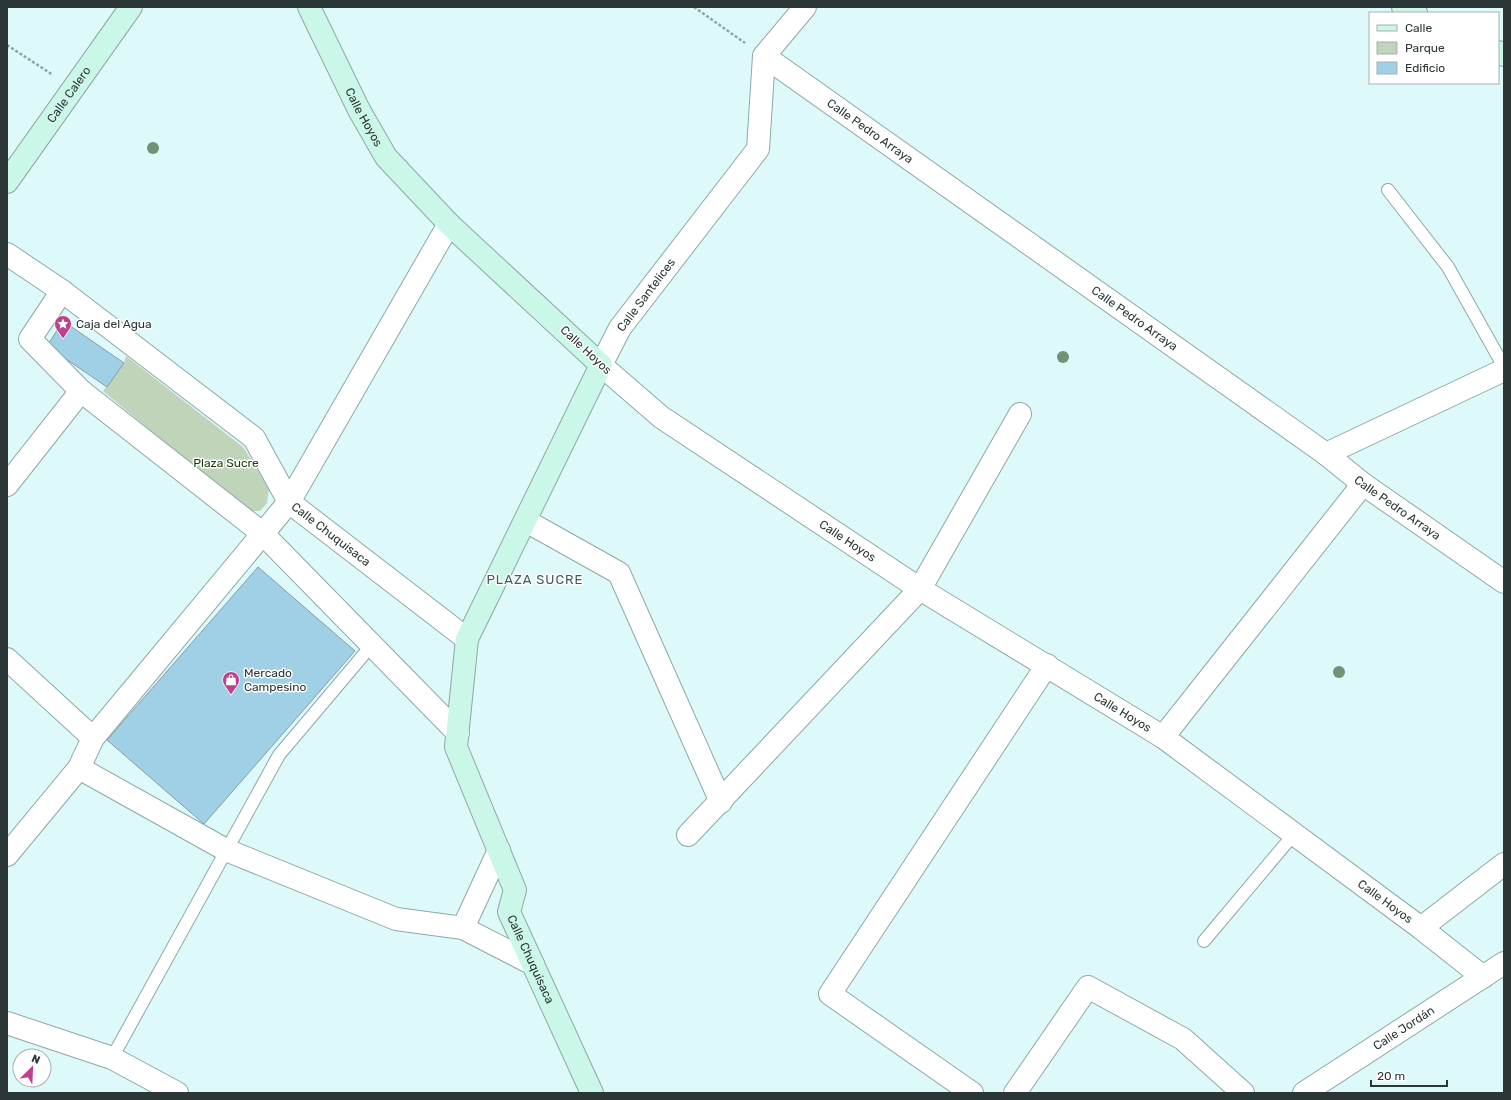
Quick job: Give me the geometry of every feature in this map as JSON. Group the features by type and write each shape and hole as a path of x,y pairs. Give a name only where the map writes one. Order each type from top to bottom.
{"main road":[{"name":"Calle Calero","path":"7,182 131,7"},
{"name":"Calle Hoyos","path":"309,7 358,110 386,157 449,224 602,364"},
{"path":"1403,7 1414,12"},
{"name":"Calle Santelices","path":"467,639 602,364"},
{"name":"Calle Chuquisaca","path":"467,639 456,747 515,890 509,912 592,1093"}],"street":[{"path":"764,56 804,7"},
{"name":"Calle Santelices","path":"602,364 620,328 758,149 764,56"},
{"name":"Calle Pedro Arraya","path":"764,56 1326,454 1363,484 1504,582"},
{"path":"10,845 79,768 93,738 262,533 290,502 449,224"},
{"name":"Calle Chuquisaca","path":"7,254 62,291 254,438 290,502 467,639"},
{"path":"62,291 30,339 81,391 262,533 371,646 458,733"},
{"name":"Calle Hoyos","path":"602,364 661,417 920,589 1047,665 1163,738 1421,928 1483,977"},
{"path":"1326,454 1504,370"},
{"path":"7,485 81,391"},
{"path":"688,835 721,802 920,589 1020,414"},
{"path":"1163,738 1363,484"},
{"path":"526,521 618,573 721,802"},
{"path":"7,659 93,738"},
{"path":"972,1093 830,994 1047,665"},
{"path":"79,768 226,850 396,920 463,928 533,964"},
{"path":"463,928 499,850"},
{"path":"1421,928 1504,864"},
{"name":"Calle Jordán","path":"1304,1093 1504,963"},
{"path":"1015,1093 1088,987 1183,1039 1243,1093"},
{"path":"7,1023 112,1058 177,1093"}],"lane":[{"path":"1388,190 1448,267 1504,367"},
{"path":"112,1058 279,755 371,646"},
{"path":"1204,941 1294,834"}],"path":[{"path":"694,7 764,56"},
{"path":"7,45 74,88"}],"green space":[{"name":"Plaza Sucre","path":"126,356 243,447 269,488 267,503 260,511 249,511 234,500 103,391 124,363"}],"building":[{"path":"63,321 124,363 107,387 47,346"},
{"name":"Mercado Campesino","path":"258,567 355,651 204,824 107,740"}],"place":[{"name":"Caja del Agua","path":"63,339"},
{"name":"Mercado Campesino","path":"231,695"}],"district":[{"name":"PLAZA SUCRE","path":"535,579"}]}
